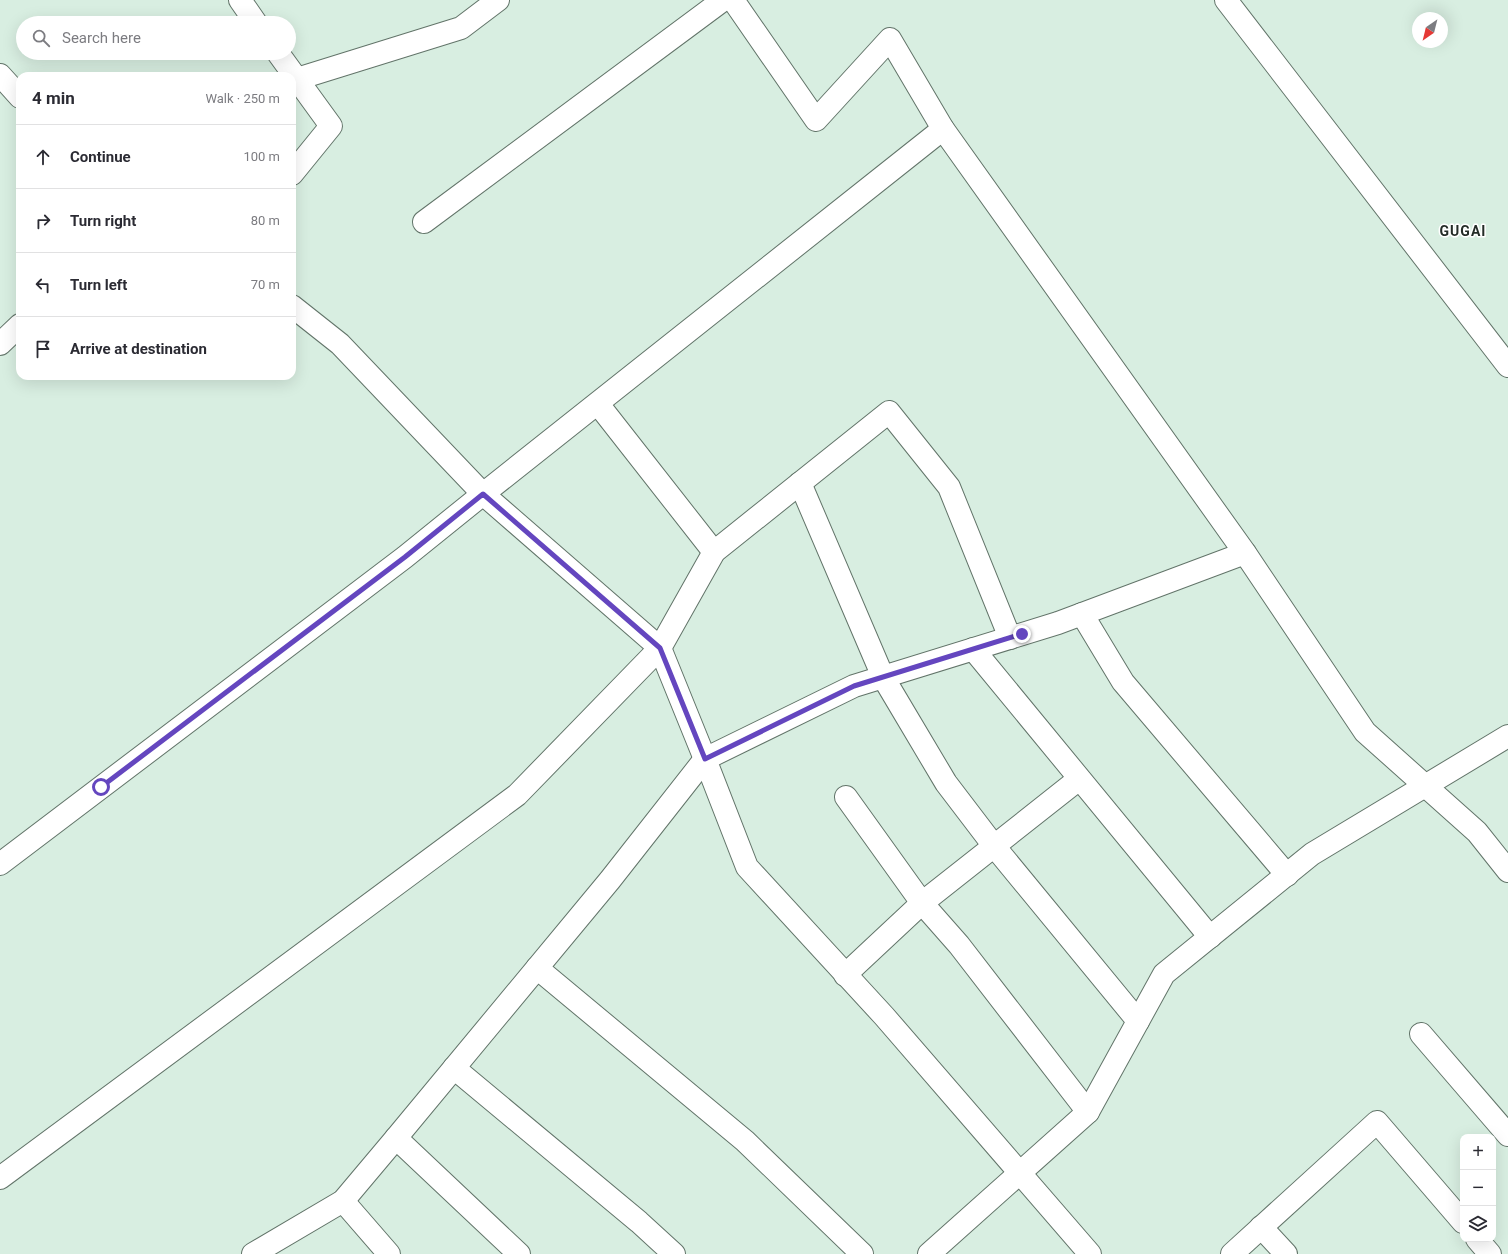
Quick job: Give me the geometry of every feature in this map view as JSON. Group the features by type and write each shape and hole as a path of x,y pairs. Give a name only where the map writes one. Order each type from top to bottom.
{"street":[{"path":"240,0 251,16"},
{"path":"296,82 461,28 498,0"},
{"path":"424,222 723,0"},
{"path":"733,0 816,120 890,39 943,129 1245,553 1365,732 1477,832 1508,871"},
{"path":"1226,0 1508,366"},
{"path":"282,60 289,72"},
{"path":"0,75 16,92"},
{"path":"296,83 331,126 296,169"},
{"path":"0,864 405,557 943,129"},
{"path":"296,309 340,344 483,494 660,648 747,867 884,1016 1090,1254"},
{"path":"0,344 16,329"},
{"path":"598,404 714,552"},
{"path":"0,1178 517,795 660,648 714,552 889,412 949,487 1010,638"},
{"path":"800,483 883,677 946,783 994,846 1138,1021"},
{"path":"253,1254 343,1201 538,968 610,880 705,759 854,686 1010,638 1082,614 1245,553"},
{"path":"1082,614 1123,682 1287,875"},
{"path":"973,649 1210,937"},
{"path":"929,1254 1088,1112 1164,974 1312,854 1508,736"},
{"path":"845,975 922,903 1080,779"},
{"path":"846,797 922,903 959,945 1088,1112"},
{"path":"538,968 745,1141 862,1254"},
{"path":"1422,1034 1508,1135"},
{"path":"454,1068 674,1254"},
{"path":"1232,1254 1377,1122 1460,1219"},
{"path":"396,1138 519,1254"},
{"path":"343,1201 389,1254"},
{"path":"1261,1227 1286,1254"},
{"path":"1480,1242 1490,1254"}],"district":[{"name":"GUGAI","path":"1463,231"}],"route":[{"path":"101,787 405,557 483,494 660,648 705,759 854,686 1022,634"}]}
